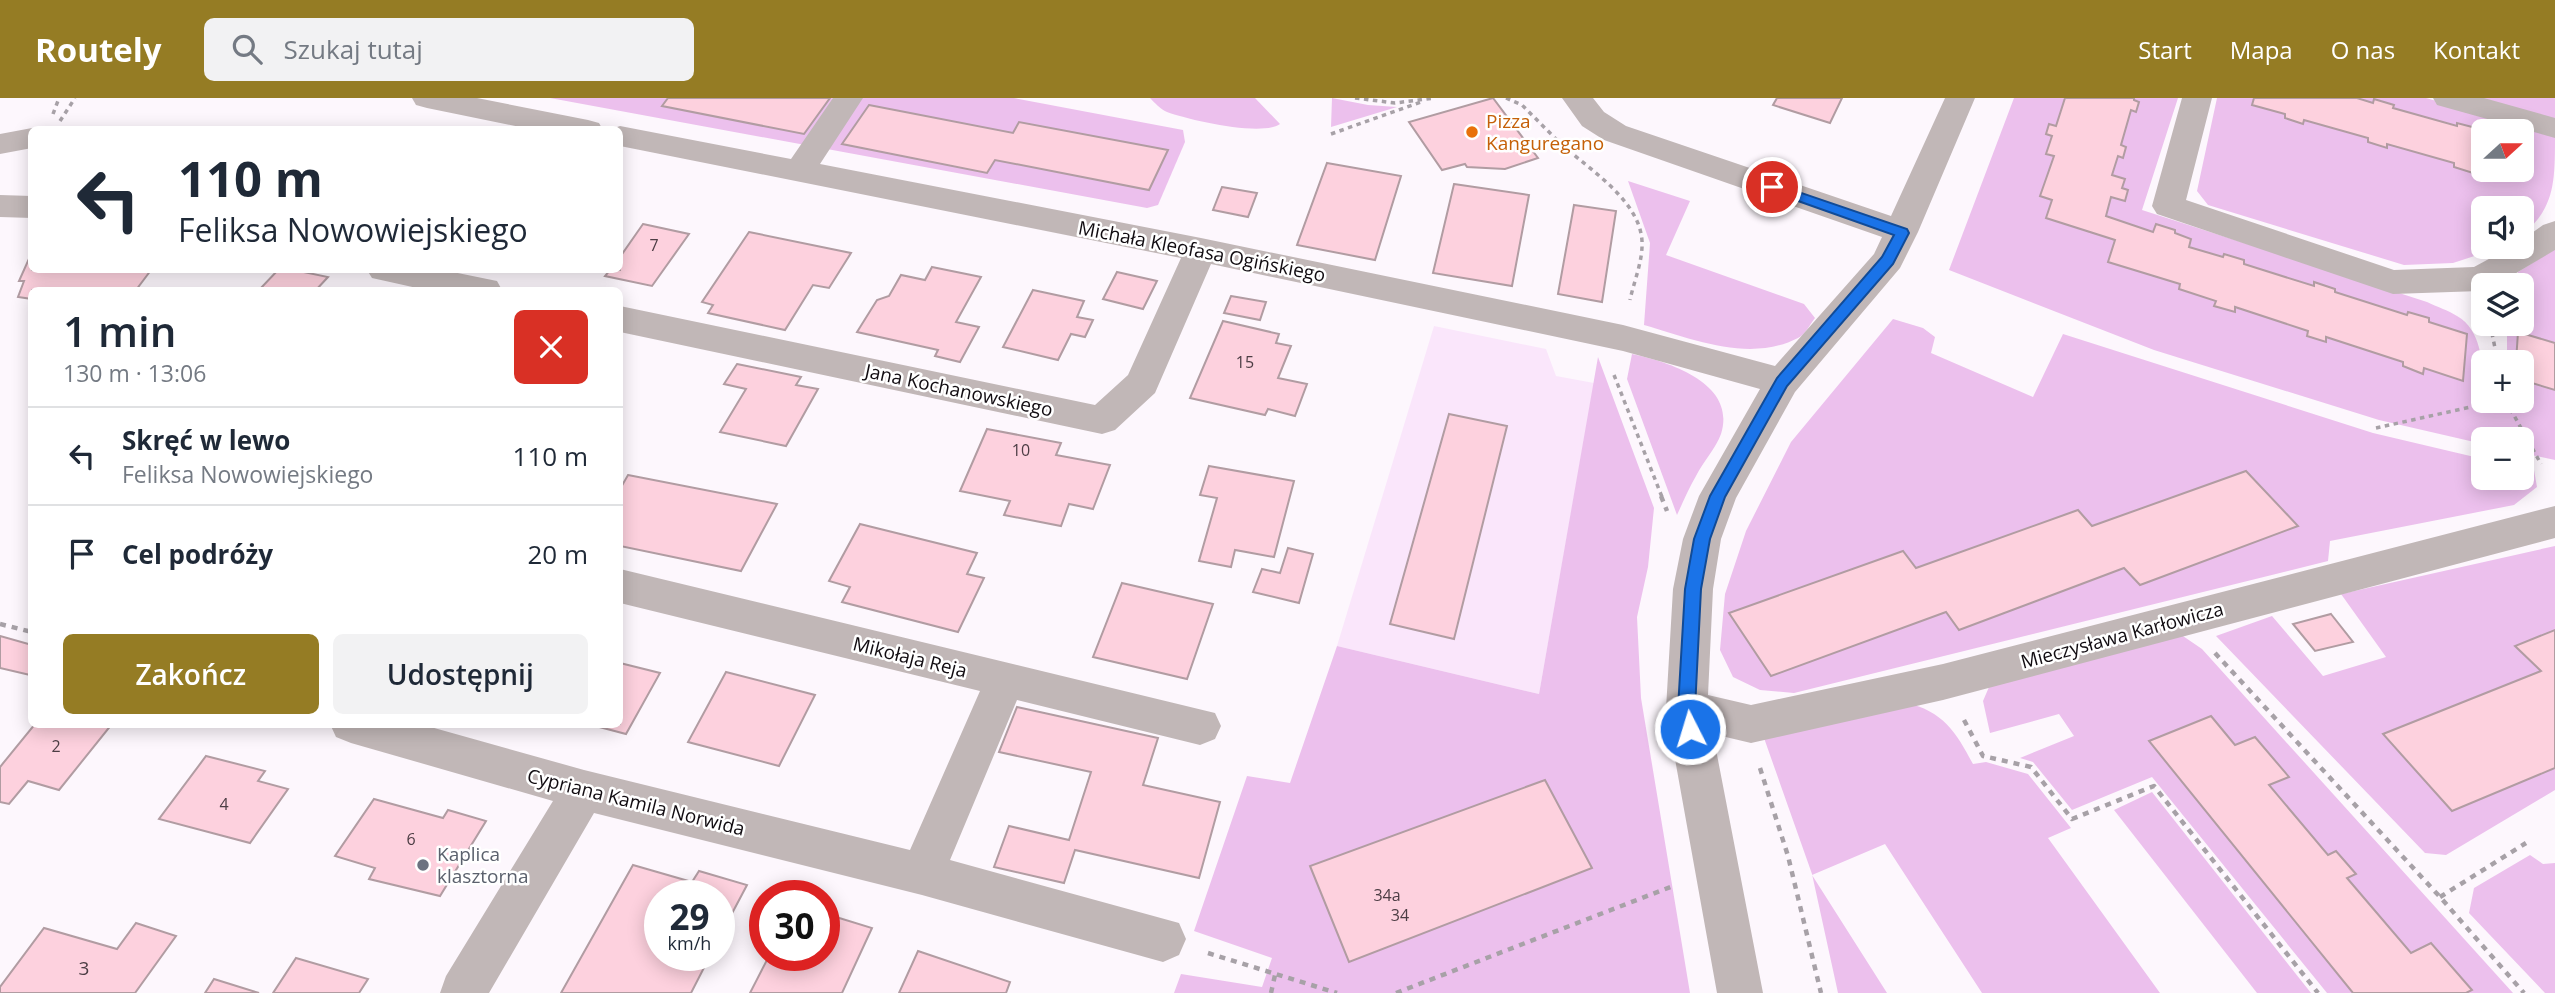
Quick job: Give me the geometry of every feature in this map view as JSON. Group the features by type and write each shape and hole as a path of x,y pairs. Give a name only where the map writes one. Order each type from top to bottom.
{"street":[{"path":"427,98 568,126"},
{"path":"799,171 848,98"},
{"path":"1577,98 1593,119 1615,133 1902,233"},
{"path":"1740,993 1686,709 1693,589 1702,539 1718,496 1782,382 1888,260 1960,98"},
{"path":"2197,98 2168,206 2393,282 2480,279 2533,249 2555,233"},
{"path":"2448,98 2555,128"},
{"path":"0,144 28,136"},
{"name":"Michała Kleofasa Ogińskiego","path":"623,137 1201,250 1623,338 1782,382"},
{"path":"0,206 28,207"},
{"name":"Jana Kochanowskiego","path":"623,320 1102,420 1142,383 1201,250"},
{"path":"399,273 470,287"},
{"name":"Mieczysława Karłowicza","path":"1686,709 1751,724 1943,682 2555,522"},
{"name":"Mikołaja Reja","path":"623,587 1200,726"},
{"path":"922,874 1005,681"},
{"name":"Cypriana Kamila Norwida","path":"365,728 584,790 922,874 1163,939"},
{"path":"463,993 584,790"}],"path":[{"path":"49,126 75,98"},
{"path":"1355,98 1421,102"},
{"path":"1331,134 1434,98"},
{"path":"1506,98 1522,105 1562,146 1615,191 1630,211 1643,239 1623,338 1612,369 1668,514"},
{"path":"2376,428 2471,407"},
{"path":"2512,413 2540,464"},
{"path":"2184,619 2440,897 2524,993"},
{"path":"0,624 28,631"},
{"path":"1943,682 1983,756 2031,767 2072,820 2154,786 2318,993"},
{"path":"1751,724 1754,750 1788,856 1821,993"},
{"path":"2440,897 2526,843"},
{"path":"1396,993 1677,884"},
{"path":"1163,939 1336,993"},
{"path":"1271,993 1275,975"}],"shaded area":[{"path":"550,98 1014,98 1183,130 1185,142 1158,205 1147,208"},
{"path":"1150,98 1255,98 1280,124 1258,129 1208,123 1167,112"},
{"path":"1332,98 1368,105 1397,107 1331,127"},
{"path":"2014,98 2178,98 2142,210 2427,302 2454,314 2471,329 2471,336 2475,336 2479,350 2471,350 2471,413 2534,413 2534,350 2507,350 2507,336 2534,336 2534,273 2518,272 2555,249 2555,460 2534,456 2534,427 2471,427 2471,441 2379,420 2154,350 1949,270"},
{"path":"2217,98 2426,98 2499,119 2471,119 2471,182 2534,182 2534,129 2555,135 2551,192 2541,215 2534,224 2534,196 2471,196 2471,257 2453,263 2404,265 2208,205 2197,191"},
{"path":"2472,98 2555,98 2555,120"},
{"path":"1628,181 1690,201 1666,255 1804,304 1815,318 1805,332 1780,345 1741,349 1701,342 1644,325 1650,243"},
{"path":"1893,319 1923,328 1935,337 1931,353 2033,397 2063,334 2373,433 2471,456 2471,490 2533,490 2514,505 2330,541 2328,561 1794,693 1760,690 1733,677 1720,650 1725,594 1746,531 1791,442"},
{"path":"1434,326 1546,349 1556,376 1594,383 1539,694 1337,646"},
{"path":"1632,354 1681,369 1710,388 1719,401 1723,416 1721,434 1693,481 1677,515 1627,379"},
{"path":"1598,357 1654,508 1648,567 1637,617 1641,698 1690,993 1174,993 1181,974 1262,987 1272,958 1194,931 1247,776 1290,783 1337,646 1539,694"},
{"path":"2555,546 2555,790 2446,855 2425,853 2216,636 2272,616 2323,676 2386,657 2341,594"},
{"path":"2180,634 2202,649 2513,993 2327,993 2152,777 2072,810 2033,762 2020,758 2074,736 2059,714 1990,733 1983,701 1989,687"},
{"path":"1906,703 1919,707 1930,711 1947,724 1973,764 1986,762 2028,774 2071,828 2048,838 2160,993 1982,993 1885,844 1812,875 1764,738"},
{"path":"2152,792 2311,993 2257,993 2114,810"},
{"path":"2530,855 2543,864 2555,863 2555,993 2545,993 2469,913 2474,888"},
{"path":"1812,876 1887,993 1838,993"}],"building":[{"path":"668,98 830,98 804,134 662,106"},
{"path":"1493,98 1538,158 1505,169 1467,167 1465,164 1442,170 1409,122"},
{"path":"1777,98 1842,98 1830,123 1773,105"},
{"path":"2065,98 2134,98 2139,102 2136,112 2131,110 2121,145 2126,147 2123,158 2118,156 2112,175 2125,179 2122,188 2128,190 2125,201 2111,197 2106,216 2153,232 2156,224 2175,230 2175,233 2191,239 2189,247 2244,260 2244,264 2314,286 2314,282 2335,289 2335,292 2407,315 2408,312 2429,318 2429,322 2467,334 2463,381 2424,368 2423,374 2403,366 2403,362 2326,337 2326,342 2307,336 2308,331 2235,307 2235,312 2214,306 2216,301 2179,289 2180,284 2108,262 2115,240 2046,218 2052,200 2040,196 2054,156 2046,154 2052,136 2046,134 2049,124 2056,126"},
{"path":"2254,98 2357,98 2373,103 2374,99 2394,105 2393,108 2457,126 2457,123 2471,127 2471,172 2454,167 2454,163 2387,144 2387,148 2368,142 2368,138 2304,120 2303,124 2285,118 2285,114 2252,105"},
{"path":"869,105 1013,133 1019,122 1168,150 1149,190 995,160 987,173 842,144"},
{"path":"1327,163 1401,176 1375,260 1297,245"},
{"path":"1454,184 1529,195 1512,286 1433,273"},
{"path":"1222,187 1257,193 1248,217 1213,210"},
{"path":"1574,205 1616,211 1602,302 1558,294"},
{"path":"643,224 689,234 652,286 605,276 608,273 623,273 623,253"},
{"path":"749,232 851,253 829,288 813,285 785,330 708,313 713,305 702,302"},
{"path":"28,261 28,273 149,273 138,287 28,287 28,298 18,297 24,281 19,281"},
{"path":"932,267 981,277 956,322 979,327 960,362 935,356 938,350 857,332 877,300 889,296 901,275 925,280"},
{"path":"1117,272 1157,281 1143,309 1103,299"},
{"path":"275,273 309,273 328,277 319,287 262,287"},
{"path":"1033,290 1084,301 1077,317 1093,320 1085,337 1071,334 1058,360 1003,347"},
{"path":"1231,296 1266,302 1260,320 1224,313"},
{"path":"1223,321 1279,334 1276,343 1291,346 1278,378 1307,384 1295,416 1268,409 1265,415 1190,398"},
{"path":"2518,336 2531,336 2555,343 2555,390 2534,384 2534,350 2517,350"},
{"path":"737,364 801,377 796,385 818,389 786,446 720,432 746,389 724,384"},
{"path":"1449,414 1507,426 1454,639 1390,624"},
{"path":"987,429 1061,443 1056,455 1110,465 1093,509 1069,504 1061,526 1004,515 1010,501 960,491"},
{"path":"1209,466 1294,481 1274,557 1235,550 1231,567 1199,561 1217,498 1200,495"},
{"path":"2246,471 2298,526 2140,585 2124,568 1959,630 1946,612 1771,676 1729,613 1903,551 1916,568 2078,510 2092,526"},
{"path":"628,475 777,504 741,571 623,547 623,484"},
{"path":"860,524 977,553 967,574 984,578 958,632 842,602 850,587 829,581"},
{"path":"1288,548 1313,554 1299,603 1253,592 1262,569 1280,573"},
{"path":"1122,583 1213,604 1187,679 1093,657"},
{"path":"2331,614 2353,642 2315,651 2293,624"},
{"path":"2555,630 2555,768 2452,811 2383,734 2541,671 2515,646"},
{"path":"0,636 28,644 28,675 0,668"},
{"path":"623,664 660,673 626,734 603,728 623,728"},
{"path":"726,672 815,695 779,766 688,742"},
{"path":"1017,707 1158,738 1143,785 1220,802 1199,878 1075,850 1064,883 994,867 1009,826 1069,840 1091,772 999,752"},
{"path":"2211,716 2235,745 2255,737 2289,777 2269,785 2328,855 2336,851 2356,874 2347,878 2411,953 2431,943 2472,990 2466,993 2353,993 2149,741"},
{"path":"32,728 109,728 59,790 28,781 9,804 0,802 0,767"},
{"path":"206,756 265,771 258,781 288,789 250,843 159,819"},
{"path":"1545,780 1592,868 1349,962 1310,866"},
{"path":"374,799 443,818 448,810 486,821 440,896 369,879 375,868 335,856"},
{"path":"633,865 685,880 644,880 644,971 702,971 691,993 561,993"},
{"path":"699,871 730,880 693,880"},
{"path":"735,882 747,885 735,908"},
{"path":"840,918 872,928 842,993 750,993 761,971 840,971"},
{"path":"136,923 176,936 135,993 0,993 0,987 44,928 117,949"},
{"path":"918,951 1010,982 1006,993 899,993"},
{"path":"296,958 368,979 359,993 273,993"},
{"path":"214,979 259,993 205,993"}],"place":[{"name":"Pizza Kanguregano","path":"1472,132"},
{"name":"Kaplica klasztorna","path":"423,865"}],"route":[{"path":"1690,729 1686,709 1693,589 1702,539 1718,496 1782,382 1888,260 1902,233 1772,187"}]}
